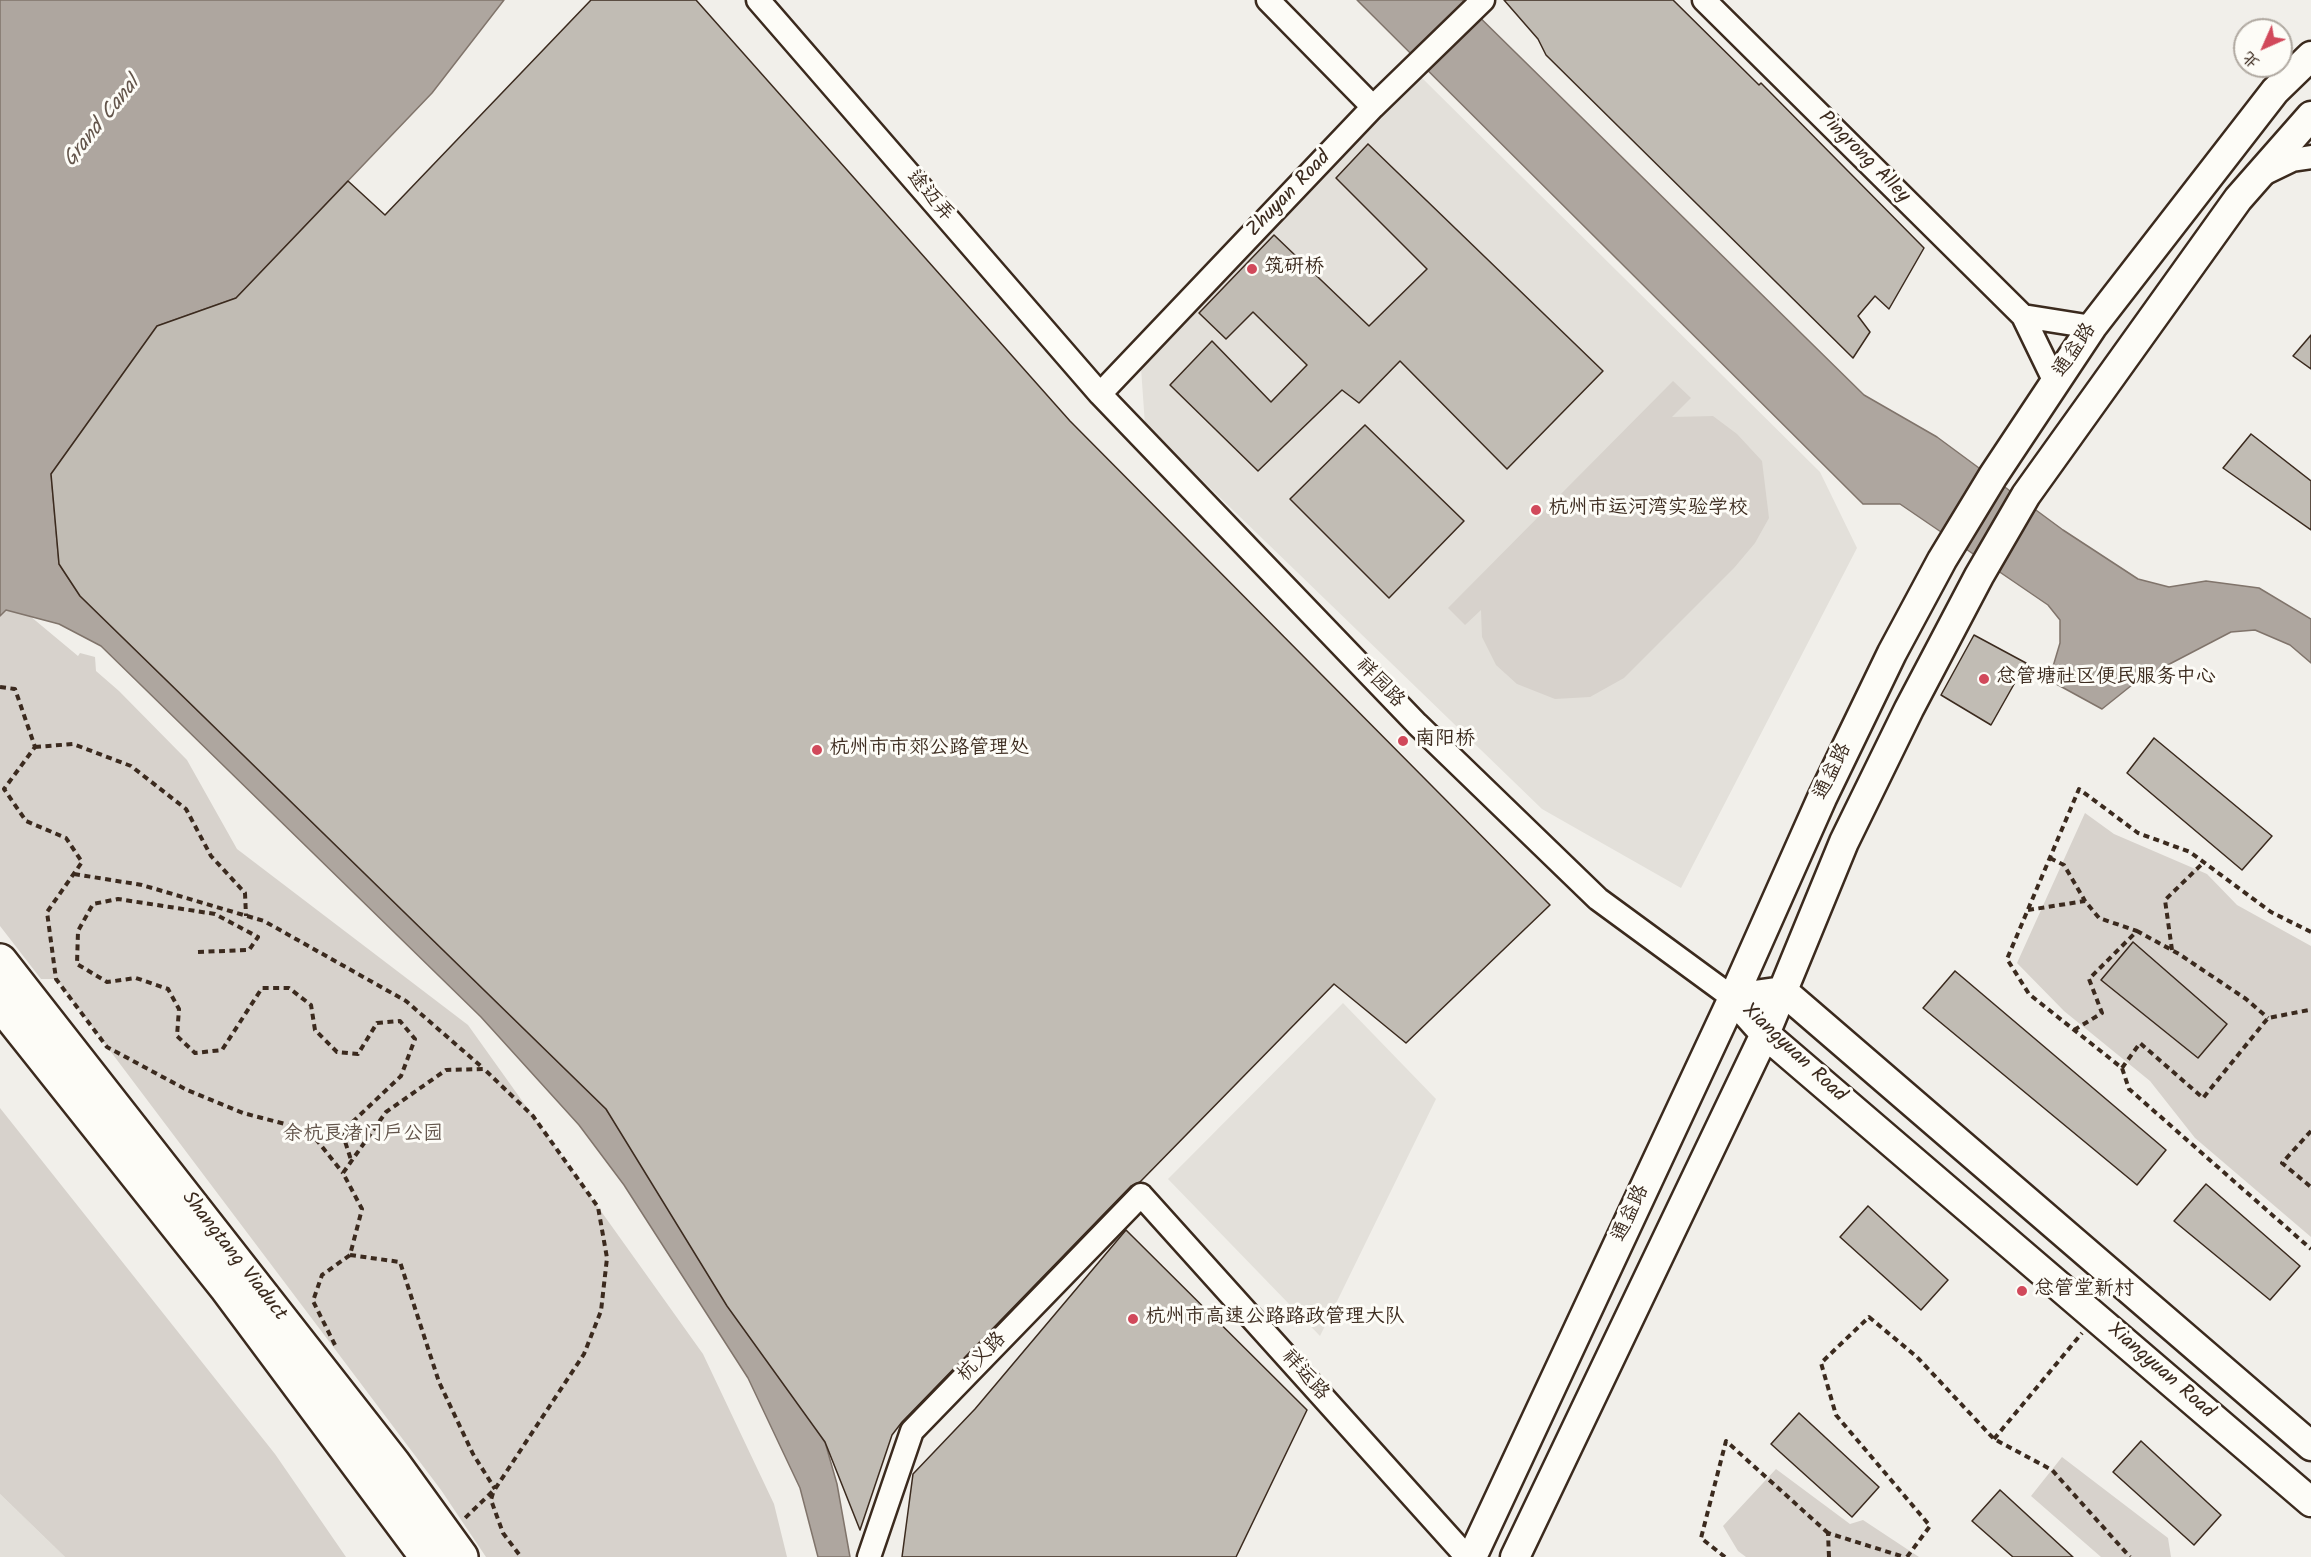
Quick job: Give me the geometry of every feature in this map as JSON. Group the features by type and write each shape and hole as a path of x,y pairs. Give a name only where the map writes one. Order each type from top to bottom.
{"highway":[{"name":"Shangtang Viaduct","path":"0,961 386,1454 459,1542"},
{"name":"Shangtang Viaduct","path":"0,1003 233,1297 427,1557"}],"main road":[{"name":"通益路","path":"1472,1557 1733,998 1822,798 1892,653 1942,560 1993,476 2092,327 2275,91 2311,56"},
{"name":"通益路","path":"1515,1557 1765,1034 1844,842 1909,709 1979,576 2026,495 2238,199 2311,117"},
{"name":"Xiangyuan Road","path":"1733,998 1783,991 2311,1446"},
{"name":"Xiangyuan Road","path":"1733,998 1765,1034 2311,1502"}],"street":[{"name":"途迈弄","path":"758,0 1100,394"},
{"path":"1268,0 1373,107"},
{"name":"Zhuyan Road","path":"1100,394 1373,107 1484,0"},
{"name":"Pingrong Alley","path":"1704,0 2023,316 2055,382"},
{"path":"2257,178 2275,167 2311,157"},
{"path":"2023,316 2092,327"},
{"name":"祥园路","path":"1100,394 1417,724 1598,899 1733,998"},
{"name":"杭义路","path":"870,1553 912,1431 1141,1195"},
{"name":"祥运路","path":"1141,1195 1467,1557"}],"path":[{"path":"0,687 15,689 35,747"},
{"path":"246,916 245,893 211,856 186,809 130,766 73,744 35,747 2,788 26,821 66,838 82,862 47,912 56,979 107,1047 187,1090 243,1113 285,1124 315,1138 343,1173 362,1209 350,1255 322,1275 313,1301 336,1347"},
{"path":"2311,932 2271,912 2190,852 2138,833 2079,789 2007,959 2029,994 2122,1068 2129,1089 2311,1249"},
{"path":"2050,858 2064,866 2085,902 2099,918 2137,931 2173,950 2246,999 2268,1018"},
{"path":"2173,950 2165,900 2204,862"},
{"path":"74,873 142,885 264,921 406,1001 484,1069 533,1116 598,1207 607,1258 601,1311 584,1354 459,1542"},
{"path":"198,952 249,950 258,938 215,914 118,899 93,904 78,931 77,964 107,982 136,978 168,989 179,1009 177,1036 195,1053 222,1050 262,987 289,988 311,1005 315,1030 337,1052 358,1054 377,1023 400,1020 415,1039 400,1076 342,1132 351,1160"},
{"path":"2028,910 2085,902"},
{"path":"2074,1030 2102,1013 2089,979 2137,931"},
{"path":"2122,1068 2140,1043 2203,1098 2268,1018 2308,1010 2311,1012"},
{"path":"343,1173 386,1112 446,1070 484,1069"},
{"path":"2311,1131 2282,1163 2311,1186"},
{"path":"350,1255 400,1262 439,1382 473,1454 495,1490"},
{"path":"1725,1557 1701,1538 1726,1441 1828,1533 1906,1557 1930,1526 1836,1415 1821,1363 1869,1317 1917,1357 1994,1439 2052,1470 2130,1557"},
{"path":"1994,1439 2095,1317"},
{"path":"495,1490 491,1500 503,1533 521,1557"},
{"path":"1828,1533 1829,1557"}],"shaded area":[{"name":"杭州市运河湾实验学校","path":"1420,76 1820,472 1857,548 1681,888 1542,809 1145,425 1141,368"},
{"path":"1343,1003 1436,1099 1320,1336 1168,1179"},
{"path":"0,1494 65,1557 0,1557"}],"green space":[{"path":"1673,381 1691,398 1672,417 1713,416 1737,434 1762,461 1769,518 1755,543 1734,568 1624,678 1590,697 1555,699 1517,684 1496,665 1482,637 1481,610 1465,625 1448,608"},
{"name":"余杭良渚门户公园","path":"0,575 30,616 78,656 80,653 95,657 96,671 187,760 237,849 468,1025 703,1354 774,1504 787,1557 486,1557 441,1490 56,979 41,979 0,926"},
{"path":"2085,813 2114,834 2207,874 2237,905 2311,946 2311,1237 2195,1138 2150,1081 2064,1011 2017,963"},
{"path":"0,1108 275,1454 346,1557 65,1557 0,1494"},
{"path":"2062,1457 2168,1538 2171,1557 2101,1557 2031,1496"},
{"path":"1776,1469 1850,1524 1863,1520 1919,1557 1746,1557 1738,1551 1723,1526"}],"water":[{"name":"Grand Canal","path":"0,0 504,0 432,93 236,298 157,326 51,474 59,564 80,596 606,1109 825,1442 837,1484 850,1557 818,1557 800,1488 748,1378 624,1185 579,1125 481,1017 101,646 59,624 6,610 0,616"},
{"path":"1357,0 1462,0 1864,395 1937,437 2063,530 2138,579 2169,587 2206,581 2259,588 2311,619 2311,663 2290,645 2255,630 2231,632 2137,681 2102,709 2049,680 2060,643 2060,620 2048,605 1900,504 1863,504"}],"building":[{"name":"杭州市市郊公路管理处","path":"591,0 696,0 1070,421 1550,905 1406,1043 1334,984 1140,1182 1131,1186 902,1422 892,1435 860,1530 825,1442 727,1306 606,1109 80,596 59,564 51,474 157,326 236,298 348,181 385,215"},
{"path":"1504,0 1673,0 1759,85 1761,83 1924,248 1889,309 1875,296 1858,316 1870,332 1853,358 1546,55 1538,39"},
{"path":"1368,144 1603,371 1507,469 1400,361 1359,403 1342,390 1258,471 1170,385 1212,341 1271,402 1307,365 1253,312 1226,339 1199,313 1274,235 1369,326 1427,269 1336,178"},
{"path":"2311,335 2311,369 2293,356"},
{"path":"1365,425 1464,521 1389,598 1290,499"},
{"path":"2251,434 2311,481 2311,530 2223,468"},
{"name":"总管塘社区便民服务中心","path":"1974,635 2026,663 1991,725 1941,695"},
{"path":"2154,738 2272,836 2242,870 2127,773"},
{"path":"2133,942 2227,1024 2198,1058 2101,980"},
{"path":"1955,971 2166,1150 2137,1185 1923,1008"},
{"path":"2206,1184 2300,1266 2270,1300 2174,1221"},
{"path":"1868,1206 1948,1280 1921,1310 1840,1237"},
{"name":"杭州市高速公路路政管理大队","path":"1126,1230 1307,1410 1236,1557 902,1557 913,1474 975,1409"},
{"path":"1799,1413 1879,1487 1852,1517 1771,1444"},
{"path":"2141,1441 2221,1515 2194,1545 2113,1472"},
{"path":"2000,1490 2073,1557 2013,1557 1972,1521"}],"place":[{"name":"筑研桥","path":"1252,269"},
{"name":"杭州市运河湾实验学校","path":"1536,510"},
{"name":"总管塘社区便民服务中心","path":"1984,679"},
{"name":"南阳桥","path":"1403,741"},
{"name":"杭州市市郊公路管理处","path":"817,750"},
{"name":"总管堂新村","path":"2022,1291"},
{"name":"杭州市高速公路路政管理大队","path":"1133,1319"}]}
